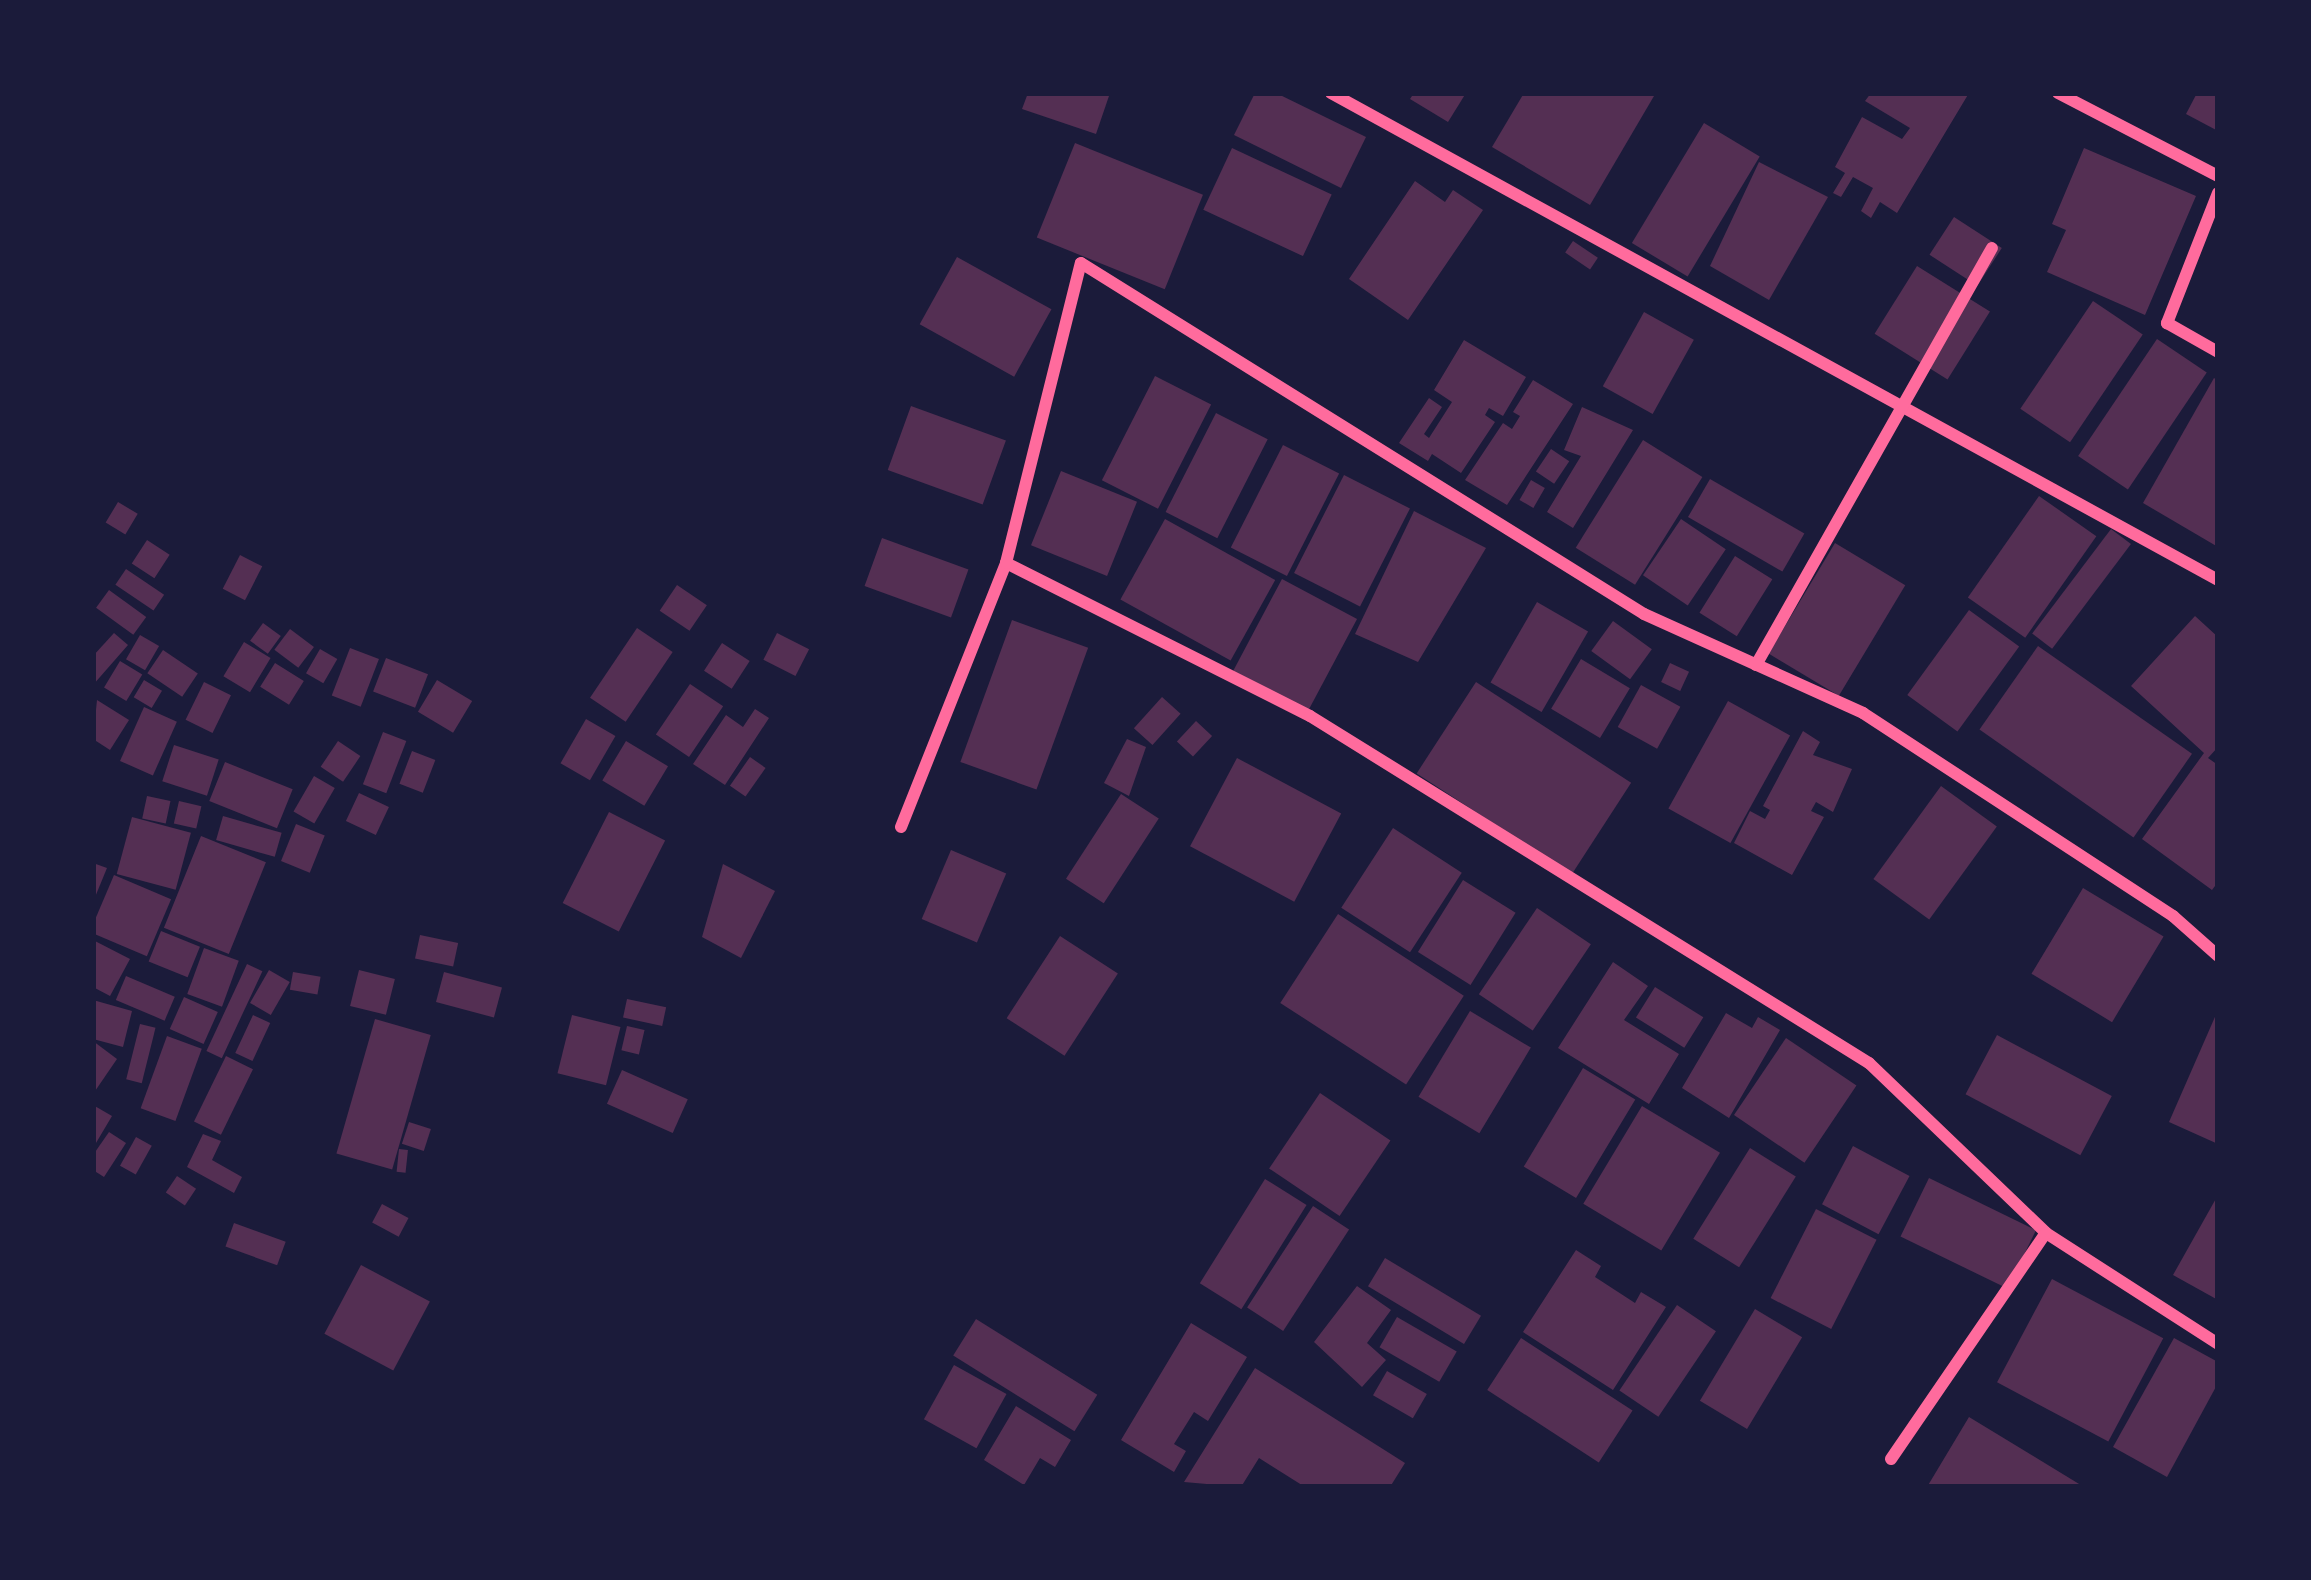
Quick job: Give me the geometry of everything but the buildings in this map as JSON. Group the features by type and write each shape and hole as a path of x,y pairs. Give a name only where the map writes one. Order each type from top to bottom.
{"street":[{"path":"1331,93 2218,580"},
{"path":"2058,93 2218,176"},
{"path":"2218,193 2167,322 2218,352"},
{"path":"1756,665 1992,248"},
{"path":"901,827 1006,563 1082,263 1644,614 1863,713 2173,916 2218,956"},
{"path":"1006,563 1310,716 1869,1063 2046,1233 2218,1343"},
{"path":"1891,1459 2046,1233"}]}
